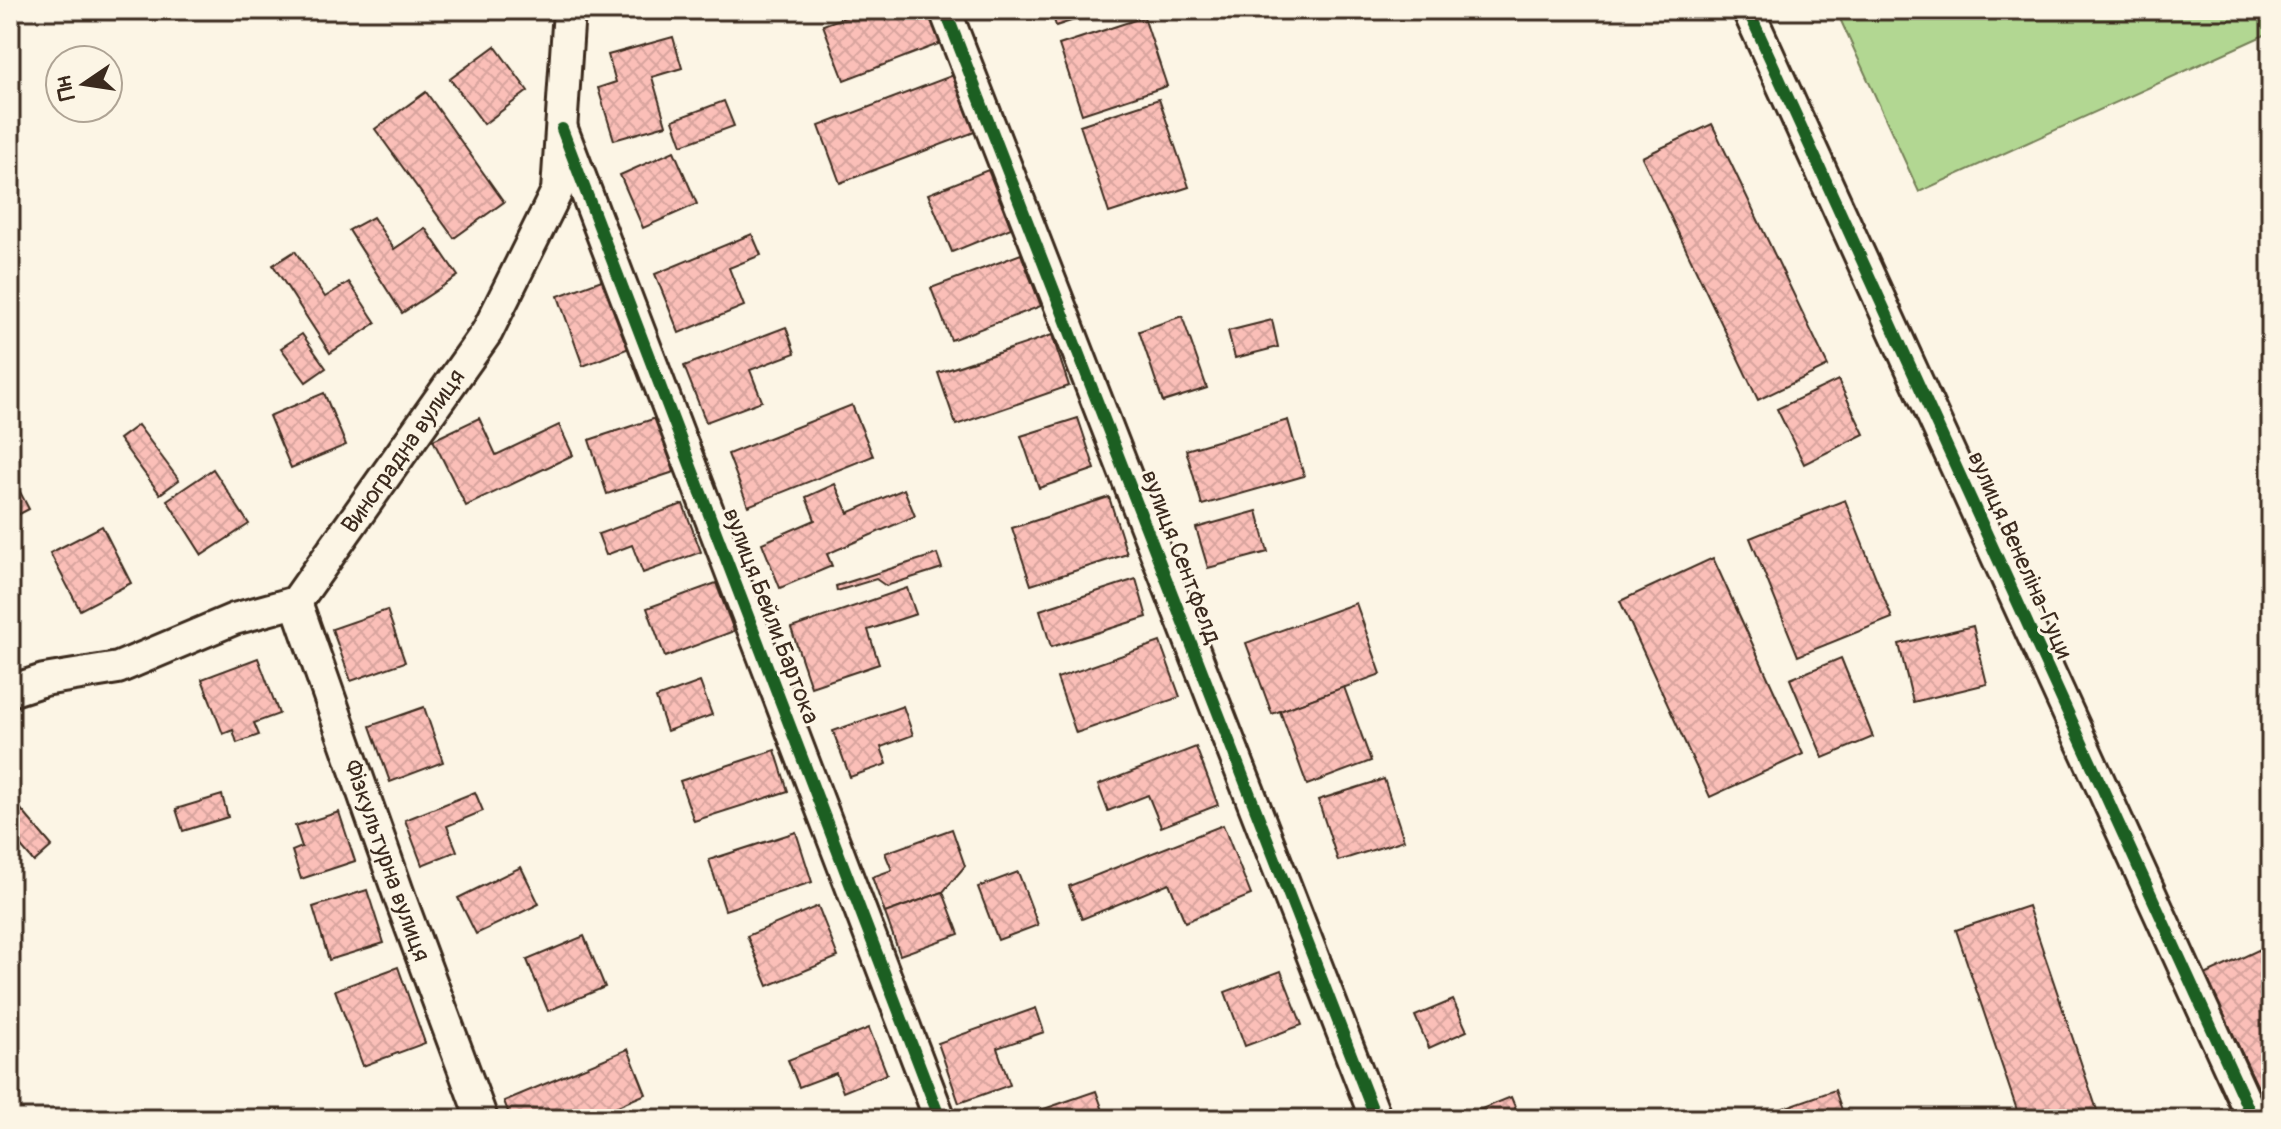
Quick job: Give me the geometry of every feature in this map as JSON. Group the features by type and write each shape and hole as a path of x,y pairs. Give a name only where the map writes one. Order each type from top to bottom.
{"street":[{"name":"Виноградна вулиця","path":"296,602 487,332 557,191 569,10"},
{"name":"вулиця Сентфелд","path":"945,10 1376,1119"},
{"name":"вулиця Венеліна-Гуци","path":"1748,10 2253,1119"},
{"name":"вулиця Бейли Бартока","path":"562,129 940,1119"},
{"path":"10,691 44,680 118,668 234,619 296,602"},
{"name":"Фізкультурна вулиця","path":"296,602 482,1119"}],"green space":[{"path":"1836,10 2271,10 2271,32 1919,192"}],"building":[{"path":"864,10 932,10 944,42 844,80 823,25"},
{"path":"1051,10 1105,10 1056,26"},
{"path":"1144,17 1167,86 1082,114 1059,45"},
{"path":"673,37 682,68 652,77 666,125 614,140 598,88 616,82 608,55"},
{"path":"495,46 528,91 484,124 450,79"},
{"path":"959,73 980,130 840,183 819,126"},
{"path":"426,92 504,202 454,238 375,129"},
{"path":"1159,99 1189,187 1109,213 1080,125"},
{"path":"724,101 734,126 682,145 673,120"},
{"path":"1712,124 1828,366 1758,400 1642,157"},
{"path":"674,151 697,204 643,228 620,175"},
{"path":"988,170 1011,228 952,252 928,194"},
{"path":"373,217 394,249 425,228 458,276 402,313 349,230"},
{"path":"752,234 761,255 729,268 744,306 679,333 655,274"},
{"path":"295,251 325,297 349,282 376,323 330,353 273,265"},
{"path":"1021,254 1041,306 951,340 931,288"},
{"path":"607,278 632,347 583,366 558,296"},
{"path":"1182,316 1207,388 1163,402 1139,331"},
{"path":"1272,320 1278,347 1235,358 1228,331"},
{"path":"786,327 795,353 750,370 762,401 706,422 684,366"},
{"path":"302,334 326,368 306,382 281,348"},
{"path":"1052,335 1069,386 956,425 938,373"},
{"path":"1838,380 1864,434 1804,464 1777,409"},
{"path":"324,393 346,445 291,468 269,416"},
{"path":"852,405 873,456 748,506 728,454"},
{"path":"479,418 496,455 559,425 573,455 466,506 433,440"},
{"path":"656,418 674,472 607,494 589,440"},
{"path":"1078,418 1095,469 1039,488 1021,436"},
{"path":"1288,420 1304,476 1202,505 1186,450"},
{"path":"138,425 179,480 160,494 119,439"},
{"path":"213,469 249,524 202,555 167,500"},
{"path":"10,473 29,509 10,519"},
{"path":"835,484 848,513 904,489 915,516 827,554 832,566 780,588 762,543 815,520 806,497"},
{"path":"1109,497 1127,554 1031,585 1012,528"},
{"path":"1845,500 1892,618 1798,656 1750,538"},
{"path":"683,504 701,552 643,573 632,545 606,555 598,534"},
{"path":"1257,511 1268,552 1208,568 1196,528"},
{"path":"102,526 131,583 80,610 50,553"},
{"path":"937,554 942,568 886,586 876,579 837,591 836,586"},
{"path":"1713,558 1803,754 1710,797 1620,601"},
{"path":"1136,579 1147,617 1051,647 1040,610"},
{"path":"716,583 734,631 665,657 647,608"},
{"path":"907,588 916,614 868,630 879,664 811,687 791,628"},
{"path":"1356,603 1381,674 1272,714 1246,643"},
{"path":"387,610 405,662 351,681 332,629"},
{"path":"1973,626 1987,684 1913,702 1899,644"},
{"path":"1160,642 1180,697 1076,733 1057,678"},
{"path":"258,658 279,714 254,723 259,735 237,743 233,730 223,734 202,679"},
{"path":"1841,658 1873,737 1823,758 1790,679"},
{"path":"700,682 712,715 667,731 656,698"},
{"path":"1344,687 1371,761 1307,785 1280,711"},
{"path":"903,706 913,735 881,747 887,764 850,777 833,731"},
{"path":"424,707 443,762 390,782 370,726"},
{"path":"1196,747 1218,805 1161,827 1148,795 1108,811 1098,785"},
{"path":"775,750 788,791 694,821 680,781"},
{"path":"1384,779 1404,840 1338,861 1318,800"},
{"path":"475,792 483,811 447,826 457,851 422,865 405,820"},
{"path":"222,795 228,817 183,831 176,809"},
{"path":"19,807 52,846 34,862 18,843 10,848 10,815"},
{"path":"339,812 355,861 301,879 292,851 302,847 295,826"},
{"path":"1223,825 1251,895 1185,922 1169,883 1082,919 1069,886"},
{"path":"952,829 965,866 943,892 885,913 872,877 892,870 885,853"},
{"path":"796,832 812,882 725,910 709,860"},
{"path":"521,867 539,904 476,934 458,898"},
{"path":"1018,872 1038,925 998,940 978,887"},
{"path":"367,890 384,943 329,960 313,907"},
{"path":"943,892 959,934 900,955 885,913"},
{"path":"818,906 838,957 768,986 747,936"},
{"path":"2028,906 2100,1119 2020,1119 1956,930"},
{"path":"584,936 605,987 548,1011 527,960"},
{"path":"2271,944 2271,1115 2205,975"},
{"path":"398,967 425,1043 363,1066 335,990"},
{"path":"1281,971 1302,1025 1245,1046 1225,992"},
{"path":"1453,1000 1467,1031 1429,1048 1415,1016"},
{"path":"1036,1008 1044,1032 997,1048 1010,1085 959,1103 938,1043"},
{"path":"869,1028 887,1074 843,1092 836,1073 799,1087 788,1060"},
{"path":"628,1049 646,1094 587,1119 511,1119 504,1101"},
{"path":"1835,1090 1845,1119 1752,1119"},
{"path":"1096,1091 1106,1119 1015,1119"},
{"path":"1511,1097 1520,1119 1457,1119"}],"cycle path":[{"path":"945,10 1376,1119"},
{"path":"1748,10 2253,1119"},
{"path":"562,129 940,1119"}]}
